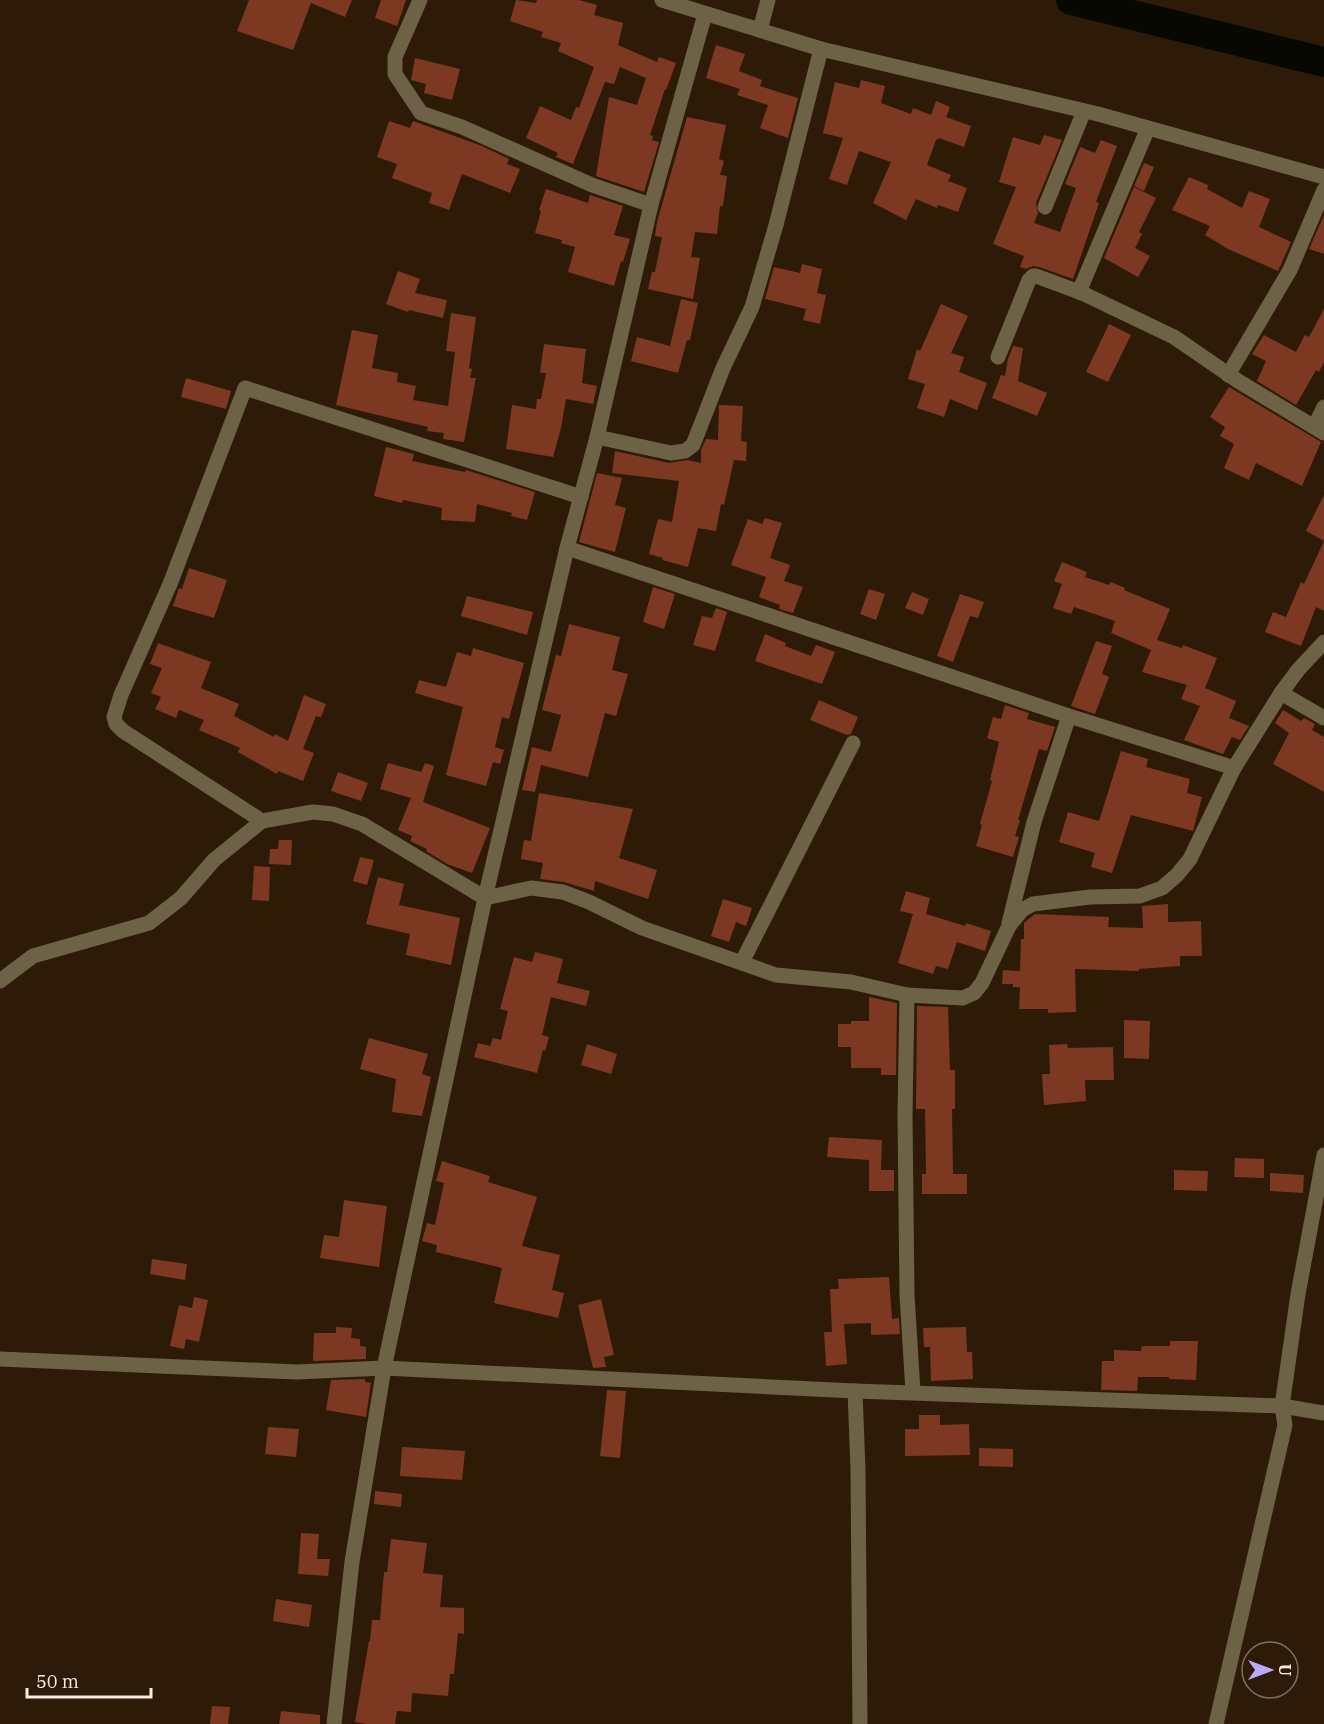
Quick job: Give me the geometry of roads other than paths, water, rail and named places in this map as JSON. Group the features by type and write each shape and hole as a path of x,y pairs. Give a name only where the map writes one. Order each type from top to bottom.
{"street":[{"path":"420,0 393,66 398,82 421,112 462,127 592,185 651,205"},
{"path":"662,0 820,49 1084,111 1324,177"},
{"path":"760,30 768,0"},
{"path":"334,1724 352,1562 384,1368 485,898 651,205 705,14"},
{"path":"597,437 671,453 685,451 693,445 723,368 752,307 776,225 820,49"},
{"path":"1045,207 1084,111"},
{"path":"1079,292 1148,128"},
{"path":"1228,375 1290,270 1324,190"},
{"path":"998,357 1031,277 1036,276 1079,292 1174,337 1228,375 1319,430 1324,407"},
{"path":"262,820 123,731 116,724 114,717 121,695 170,584 245,388 580,497"},
{"path":"567,548 1069,716 1234,768"},
{"path":"1009,926 1022,910 1033,904 1090,897 1140,896 1162,888 1177,875 1190,859 1234,768 1281,693 1298,670 1324,642"},
{"path":"1281,693 1324,718"},
{"path":"0,981 33,956 149,923 181,898 214,860 262,820 313,812 333,814 362,824 485,898 531,888 563,892 642,928 777,975 851,982 907,995 963,998 974,993 982,983 1009,926 1034,822 1069,716"},
{"path":"742,962 853,743"},
{"path":"907,995 905,1116 907,1295 914,1392"},
{"path":"1216,1724 1285,1425 1282,1406 1298,1294 1324,1155"},
{"path":"0,1359 297,1372 384,1368 855,1391 1282,1406 1324,1413"},
{"path":"855,1391 858,1470 860,1724"}],"waterway":[{"path":"1071,0 1324,62"}]}
